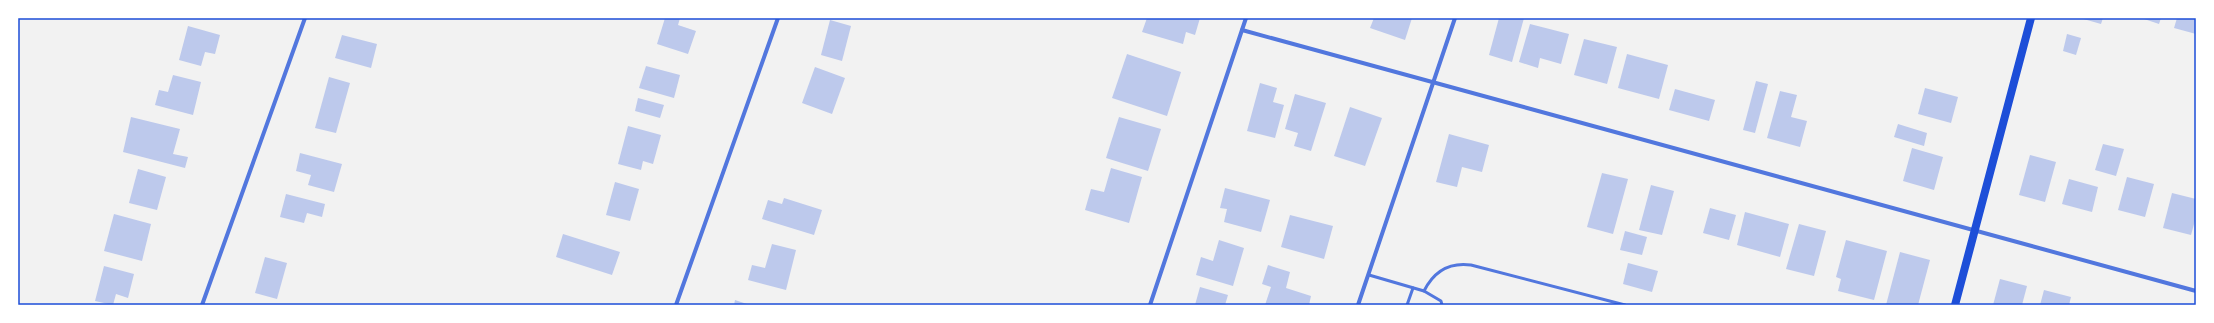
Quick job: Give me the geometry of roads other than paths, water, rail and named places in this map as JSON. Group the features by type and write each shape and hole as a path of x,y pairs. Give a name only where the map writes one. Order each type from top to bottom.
{"main road":[{"path":"1955,305 2031,18"}],"street":[{"path":"202,305 305,18"},
{"path":"676,305 778,18"},
{"path":"1150,305 1246,18"},
{"path":"1358,305 1432,81 1455,18"},
{"path":"1242,30 2196,291"}],"lane":[{"path":"1424,292 1429,281 1438,272 1448,266 1460,264 1471,265 1625,305"},
{"path":"1369,275 1424,292 1441,301 1442,305"},
{"path":"1407,305 1413,288"}]}
